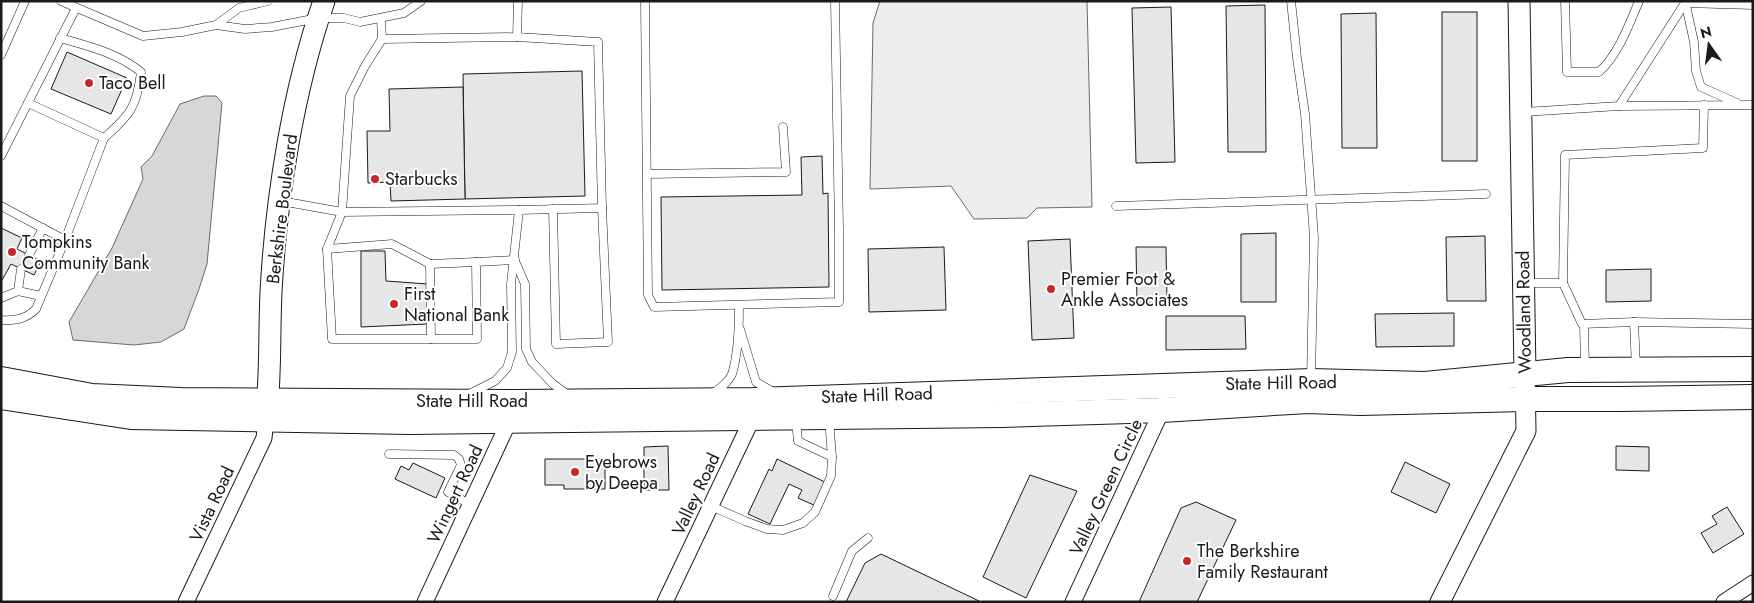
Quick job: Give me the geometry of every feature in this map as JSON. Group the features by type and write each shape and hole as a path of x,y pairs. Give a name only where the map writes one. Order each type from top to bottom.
{"main road":[{"name":"Woodland Road","path":"1519,1 1525,374"},
{"name":"Berkshire Boulevard","path":"267,410 271,293 279,200 296,106 321,10"},
{"name":"State Hill Road","path":"789,407 828,416 938,416 1162,410 1310,391 1425,384 1585,369 1753,369"},
{"name":"State Hill Road","path":"1,379 92,396 181,400 267,410 513,411 753,409 1166,386 1310,391 1360,403 1753,397"},
{"name":"State Hill Road","path":"13,402 131,417 457,401 513,411 578,401 698,400 753,409"}],"street":[{"name":"Woodland Road","path":"1440,602 1526,431 1525,374"},
{"name":"Valley Green Circle","path":"1073,602 1162,410 1166,386"},
{"name":"Valley Road","path":"665,602 711,506 753,409"},
{"name":"Vista Road","path":"186,602 264,438 267,410"},
{"name":"Wingert Road","path":"425,602 513,411"},
{"path":"1724,602 1753,583"}],"lane":[{"path":"1,55 25,1"},
{"path":"61,1 143,36 182,32 216,24 239,8 268,1"},
{"path":"216,24 245,29 272,27 321,10 360,22 404,13 421,1"},
{"path":"517,37 518,1"},
{"path":"645,1 648,295 654,306 839,302 835,1"},
{"path":"1291,1 1305,114 1314,237 1310,391"},
{"path":"1565,1 1567,72 1599,72 1607,65 1627,30 1639,1"},
{"path":"1619,106 1685,2"},
{"path":"1685,2 1753,5"},
{"path":"1685,2 1694,42 1696,71 1702,87 1741,105"},
{"path":"1,156 76,8"},
{"path":"381,19 382,39 365,66 350,96 342,212 327,249 332,339 478,339 476,262"},
{"path":"382,39 517,37 598,42 602,208 608,342 556,344 553,209"},
{"path":"1,320 11,321 28,317 36,309 104,138 129,115 139,90 141,72 128,61 90,46 60,38"},
{"path":"28,103 104,138"},
{"path":"1585,369 1584,324 1582,324 1564,283 1565,155 1703,148 1704,105"},
{"path":"1520,113 1619,106 1753,105"},
{"path":"647,174 786,172 783,127"},
{"path":"1116,206 1486,194"},
{"path":"279,200 342,212 602,208"},
{"path":"1,206 65,240"},
{"path":"457,401 495,381 507,368 512,352 511,284 519,210"},
{"path":"29,256 43,228"},
{"path":"327,249 392,244 430,264 515,260"},
{"path":"515,260 525,284 526,349 532,362 552,384 578,401"},
{"path":"430,264 431,339"},
{"path":"18,291 21,269"},
{"path":"1523,282 1564,283"},
{"path":"1,298 18,291 41,296"},
{"path":"698,400 717,391 731,376 739,328 739,306 741,305"},
{"path":"1584,324 1634,322 1753,324"},
{"path":"1634,322 1636,369"},
{"path":"739,328 756,382 789,407 798,441 832,457"},
{"path":"711,506 745,522 767,529 782,530 804,523 815,512 831,476 832,457 828,416"},
{"path":"389,454 454,455 459,458 461,465 448,492 471,505"},
{"path":"833,596 852,551 868,538"}],"shaded area":[{"path":"880,1 1087,1 1092,207 1037,208 1027,218 974,219 951,186 870,189 873,23"},
{"path":"204,96 216,96 222,103 207,264 184,329 161,342 134,345 73,340 69,322 112,248 143,179 141,167 152,156 180,104"}],"building":[{"path":"1265,5 1266,152 1228,152 1226,6"},
{"path":"1171,7 1175,162 1136,163 1132,8"},
{"path":"1442,12 1477,12 1477,161 1442,161"},
{"path":"1376,13 1377,148 1342,148 1341,14"},
{"name":"Taco Bell","path":"67,52 127,78 111,114 51,89"},
{"path":"582,71 585,196 465,199 463,74"},
{"path":"463,87 465,199 391,201 390,182 368,183 367,131 390,131 389,89"},
{"path":"822,156 823,194 828,193 829,287 662,290 661,197 802,195 801,157"},
{"name":"Tompkins Community Bank","path":"1,228 22,238 17,249 41,261 34,275 11,264 1,282"},
{"path":"1276,233 1276,302 1241,302 1241,234"},
{"path":"1485,236 1486,301 1447,301 1446,237"},
{"name":"Premier Foot & Ankle Associates","path":"1070,239 1074,338 1032,340 1028,241"},
{"path":"944,247 946,310 869,312 868,249"},
{"path":"1136,247 1166,247 1167,302 1137,303"},
{"name":"First National Bank","path":"361,251 385,251 386,281 428,284 427,324 361,327"},
{"path":"1651,269 1651,301 1606,302 1606,270"},
{"path":"1454,313 1454,346 1376,347 1375,314"},
{"path":"1166,316 1245,316 1246,349 1166,350"},
{"path":"668,446 669,490 644,490 644,447"},
{"path":"1616,446 1649,447 1649,471 1616,470"},
{"name":"Eyebrows by Deepa","path":"545,459 605,459 605,489 564,489 564,485 545,485"},
{"path":"777,459 827,483 816,506 798,498 802,490 789,484 770,524 748,514 769,469 772,471"},
{"path":"1405,462 1450,484 1436,513 1391,492"},
{"path":"413,463 445,478 436,498 395,479 401,466 409,470"},
{"path":"1030,475 1077,491 1026,598 983,577"},
{"name":"The Berkshire Family Restaurant","path":"1196,502 1236,520 1197,602 1139,602 1181,508"},
{"path":"1727,507 1744,534 1713,553 1701,533 1717,524 1712,516"},
{"path":"881,554 979,602 846,602 865,563"}],"place":[{"name":"Taco Bell","path":"89,83"},
{"name":"Starbucks","path":"375,179"},
{"name":"Tompkins Community Bank","path":"12,252"},
{"name":"Premier Foot & Ankle Associates","path":"1051,289"},
{"name":"First National Bank","path":"394,304"},
{"name":"Eyebrows by Deepa","path":"575,472"},
{"name":"The Berkshire Family Restaurant","path":"1187,561"}]}
